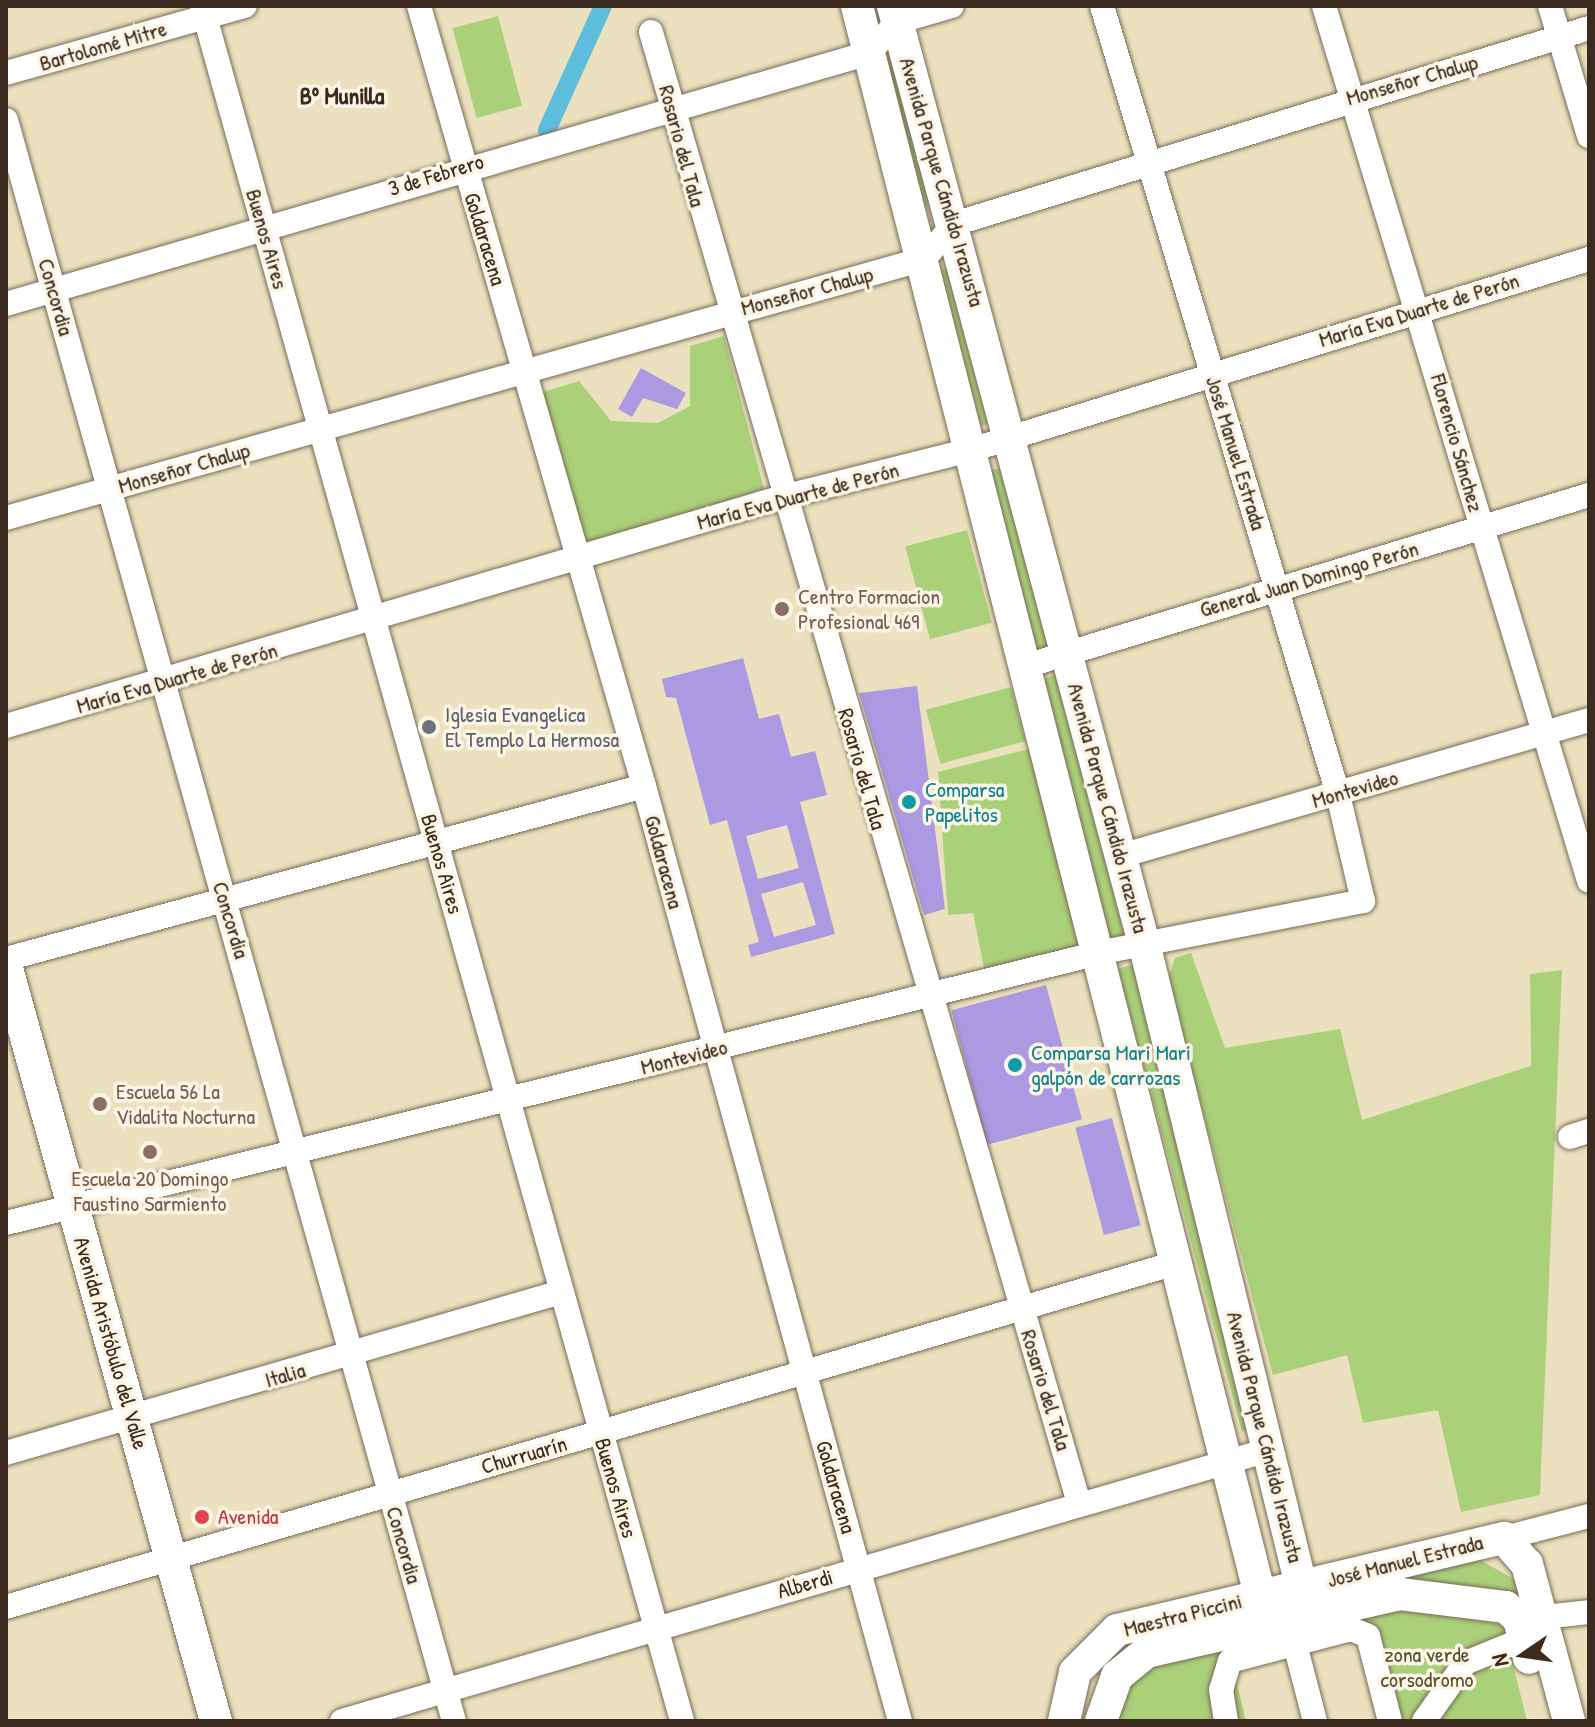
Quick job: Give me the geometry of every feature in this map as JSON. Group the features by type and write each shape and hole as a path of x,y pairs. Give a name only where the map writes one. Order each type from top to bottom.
{"main road":[{"name":"Avenida Parque Cándido Irazusta","path":"857,6 1103,952 1228,1459 1287,1613"},
{"name":"Avenida Parque Cándido Irazusta","path":"895,14 1013,437 1065,651 1145,947 1268,1450 1287,1613"},
{"name":"Avenida Aristóbulo del Valle","path":"6,965 216,1721"},
{"name":"José Manuel Estrada","path":"1287,1613 1504,1538 1527,1564 1528,1625 1546,1721"},
{"name":"José Manuel Estrada","path":"1287,1613 1420,1592 1506,1607 1528,1625 1569,1721"},
{"name":"Maestra Piccini","path":"1064,1721 1075,1672 1117,1630 1287,1613"},
{"name":"Maestra Piccini","path":"1101,1721 1106,1693 1129,1663 1287,1613"}],"street":[{"name":"Bartolomé Mitre","path":"6,73 204,12 245,6"},
{"name":"Goldaracena","path":"419,6 644,786 900,1721"},
{"path":"869,53 895,14 952,6"},
{"name":"José Manuel Estrada","path":"1102,6 1152,162 1338,794 1363,901"},
{"name":"Florencio Sánchez","path":"1324,6 1418,307 1589,881"},
{"path":"1550,6 1589,136"},
{"name":"Buenos Aires","path":"204,12 682,1721"},
{"name":"Monseñor Chalup","path":"954,224 1352,97 1589,28"},
{"name":"Rosario del Tala","path":"651,32 728,313 1079,1503"},
{"name":"3 de Febrero","path":"6,304 671,105 869,53"},
{"name":"Concordia","path":"6,120 109,489 159,683 300,1152 351,1356 454,1721"},
{"path":"924,259 954,224"},
{"name":"Monseñor Chalup","path":"6,518 924,259"},
{"name":"María Eva Duarte de Perón","path":"6,726 374,621 783,497 974,449 1418,307 1589,259"},
{"name":"General Juan Domingo Perón","path":"1029,665 1065,651 1589,495"},
{"name":"Montevideo","path":"1121,856 1589,720"},
{"path":"6,959 226,902 644,786"},
{"name":"Montevideo","path":"6,1223 72,1204 300,1152 929,998 1103,952 1145,947 1363,901"},
{"name":"Churruarín","path":"6,1607 1179,1262"},
{"name":"Italia","path":"6,1453 351,1356 561,1292"},
{"name":"Alberdi","path":"342,1721 446,1694 655,1626 1268,1450"},
{"path":"1504,1538 1589,1516"},
{"path":"1424,1721 1465,1663 1528,1625 1589,1612"},
{"path":"1226,1721 1221,1690 1230,1661 1287,1613"},
{"path":"1287,1613 1315,1721"},
{"path":"1287,1613 1368,1636 1390,1721"}],"green space":[{"path":"498,16 522,106 477,118 453,28"},
{"path":"904,61 944,201 917,209 877,69"},
{"path":"962,264 1006,419 981,426 937,271"},
{"path":"724,336 764,489 586,544 543,392 579,381 611,421 658,423 690,406 690,346"},
{"path":"1014,465 1056,646 1032,652 991,470"},
{"path":"967,530 992,623 930,639 905,547"},
{"path":"1065,671 1136,937 1111,942 1081,830 1041,680"},
{"path":"1011,687 1025,741 940,764 926,710"},
{"path":"1029,749 1085,948 985,973 973,913 948,915 938,772"},
{"path":"1191,953 1225,1048 1340,1029 1362,1120 1531,1066 1530,974 1562,970 1540,1495 1461,1512 1438,1410 1363,1423 1347,1355 1273,1375 1168,980 1175,958"},
{"path":"1143,962 1267,1425 1242,1431 1118,969"},
{"path":"1476,1558 1525,1585 1515,1600 1397,1582 1393,1573"},
{"name":"zona verde corsodromo","path":"1388,1603 1503,1625 1527,1721 1384,1721 1356,1611"},
{"path":"1227,1643 1246,1721 1116,1721 1134,1678 1154,1662"}],"building":[{"path":"641,368 686,393 677,409 643,398 632,417 618,409"},
{"path":"743,658 759,719 779,714 791,757 815,751 827,795 800,802 835,934 751,957 748,945 759,942 727,820 710,825 676,698 666,697 662,679","holes":["787,825 799,868 758,879 746,836","803,882 816,925 774,937 761,894"]},
{"name":"Comparsa Papelitos","path":"917,686 945,909 924,915 859,693"},
{"name":"Comparsa Mari Mari galpón de carrozas","path":"1046,985 1082,1119 987,1145 951,1010"},
{"path":"1112,1118 1141,1225 1104,1235 1075,1128"}],"waterway":[{"path":"547,130 603,6"}],"place":[{"name":"Centro Formacion Profesional 469","path":"782,609"},
{"name":"Iglesia Evangelica El Templo La Hermosa","path":"429,727"},
{"name":"Comparsa Papelitos","path":"909,802"},
{"name":"Comparsa Mari Mari galpón de carrozas","path":"1015,1065"},
{"name":"Escuela 56 La Vidalita Nocturna","path":"100,1104"},
{"name":"Escuela 20 Domingo Faustino Sarmiento","path":"150,1152"},
{"name":"Avenida","path":"202,1517"}],"district":[{"name":"Bº Munilla","path":"342,96"}]}
